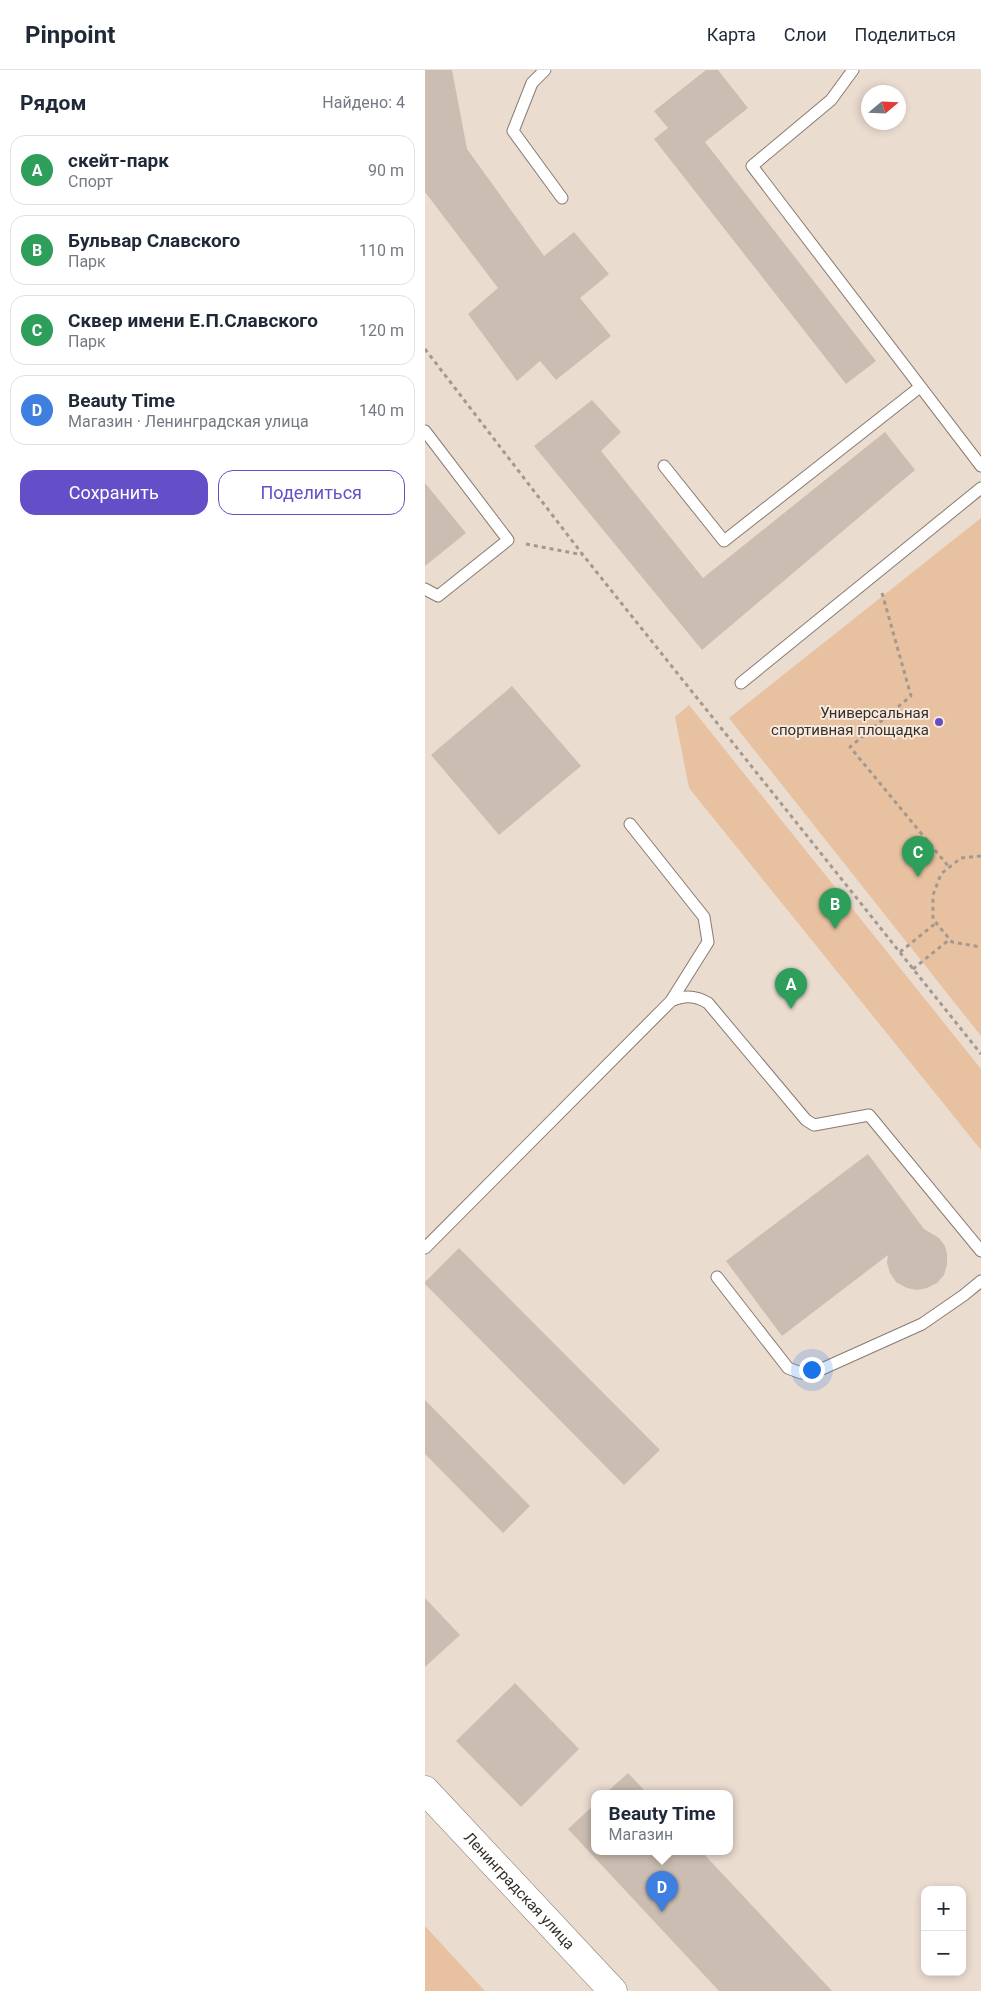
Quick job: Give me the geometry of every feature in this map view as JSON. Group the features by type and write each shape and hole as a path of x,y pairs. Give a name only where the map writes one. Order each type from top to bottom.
{"street":[{"name":"Ленинградская улица","path":"425,1790 613,1991"}],"lane":[{"path":"545,70 532,83 513,131 562,198"},
{"path":"853,70 831,100 752,166 981,466"},
{"path":"664,466 724,541 920,387"},
{"path":"425,431 509,540 438,596 425,589"},
{"path":"741,683 981,488"},
{"path":"425,1248 671,1002 708,942 704,917 630,824"},
{"path":"671,1002 681,997 691,996 700,998 708,1003 806,1120 815,1125 869,1115 981,1251"},
{"path":"717,1277 789,1368 801,1373 813,1373 922,1324 981,1281"}],"path":[{"path":"425,349 583,555 981,1054"},
{"path":"509,540 583,555"},
{"path":"876,573 911,696 850,747 949,867"},
{"path":"981,856 961,858 949,867 941,874 933,895 933,919 952,942 981,947"},
{"path":"900,952 936,923"},
{"path":"913,969 950,939"}],"shaded area":[{"path":"981,518 981,1036 729,718"},
{"path":"689,705 981,1069 981,1150 689,788 675,717"},
{"path":"425,1926 485,1991 425,1991"}],"building":[{"path":"425,70 452,70 467,149 544,256 574,232 609,274 580,298 611,336 556,380 540,361 517,381 468,314 498,288 425,192"},
{"path":"706,70 718,70 748,108 705,142 876,361 846,384 654,139 668,128 654,111"},
{"path":"592,400 621,432 601,451 703,578 885,432 915,470 702,650 534,446"},
{"path":"425,483 466,533 425,566"},
{"path":"512,686 581,766 499,835 431,755"},
{"path":"868,1154 924,1229 939,1238 945,1246 947,1265 944,1275 937,1283 927,1288 917,1290 907,1288 896,1282 890,1273 887,1263 888,1255 782,1336 726,1261"},
{"path":"459,1248 660,1450 624,1485 425,1284"},
{"path":"425,1400 530,1506 503,1533 425,1454"},
{"path":"425,1598 460,1635 425,1667"},
{"path":"515,1683 579,1749 521,1807 456,1741"},
{"path":"628,1773 644,1790 609,1790"},
{"path":"591,1808 591,1854 568,1829"},
{"path":"592,1855 705,1855 832,1991 719,1991"}],"place":[{"name":"Универсальная спортивная площадка","path":"939,722"},
{"name":"Сквер имени Е.П.Славского","path":"918,877"},
{"name":"Бульвар Славского","path":"835,929"},
{"name":"скейт-парк","path":"791,1009"},
{"name":"Beauty Time","path":"662,1912"}]}
